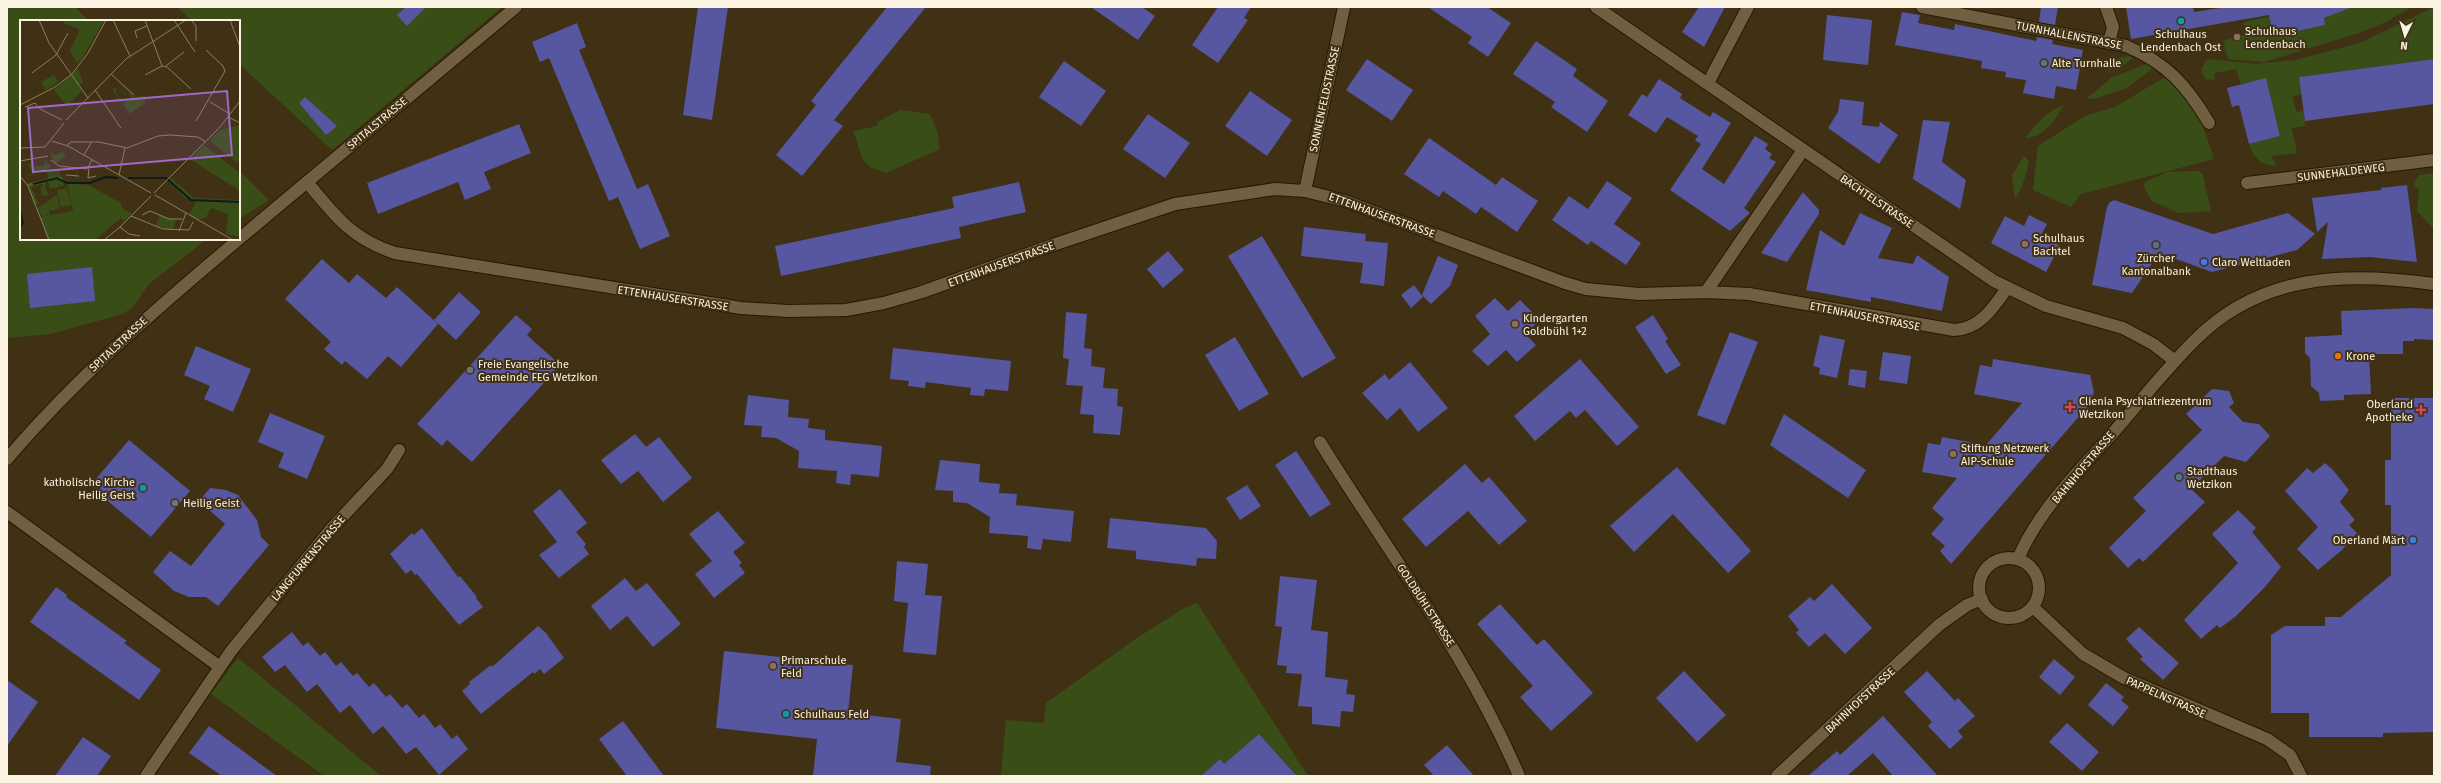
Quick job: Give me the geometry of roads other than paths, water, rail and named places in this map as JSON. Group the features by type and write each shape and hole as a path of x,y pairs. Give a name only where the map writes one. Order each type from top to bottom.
{"street":[{"name":"SPITALSTRASSE","path":"240,238 516,7"},
{"name":"SONNENFELDSTRASSE","path":"1305,191 1344,7"},
{"name":"BACHTELSTRASSE","path":"1596,7 1803,150 2007,288 2046,306 2123,328 2153,344 2175,361"},
{"path":"1708,83 1748,7"},
{"name":"TURNHALLENSTRASSE","path":"1922,7 2109,42 2140,52 2165,68 2193,95 2209,123"},
{"path":"2106,7 2113,27 2109,42"},
{"path":"1706,292 1803,150"},
{"name":"SUNNEHALDEWEG","path":"2247,183 2434,160"},
{"name":"ETTENHAUSERSTRASSE","path":"307,182 354,234 373,246 395,253 741,308 788,311 846,310 884,303 922,292 1044,248 1175,204 1275,189 1305,191 1345,201 1565,283 1586,289 1639,294 1706,292 1748,294 1954,330 1966,329 1984,318 2007,288"},
{"name":"SPITALSTRASSE","path":"8,457 30,431 117,343 238,240"},
{"name":"BAHNHOFSTRASSE","path":"2018,559 2030,533 2076,474 2175,361 2195,340 2218,320 2243,304 2273,290 2306,281 2335,277 2380,277 2434,284"},
{"name":"GOLDBÜHLSTRASSE","path":"1320,442 1357,503 1444,631 1488,707 1519,776"},
{"name":"LANGFURRENSTRASSE","path":"146,776 220,667 331,529 387,468 399,450"},
{"path":"7,512 220,667"},
{"path":"2018,559 2034,571 2038,579 2038,598 2033,607 2020,616 2005,618 1995,614 1987,608 1982,599 1980,580 1984,572 1999,560 2018,559"},
{"name":"BAHNHOFSTRASSE","path":"1777,776 1939,625 1967,605 1982,599"},
{"name":"PAPPELNSTRASSE","path":"2033,607 2083,654 2124,678 2267,739 2290,755 2301,776"}],"place":[{"name":"Schulhaus Lendenbach Ost","path":"2181,21"},
{"name":"Schulhaus Lendenbach","path":"2237,37"},
{"name":"Alte Turnhalle","path":"2044,63"},
{"name":"Schulhaus Bachtel","path":"2025,244"},
{"name":"Zürcher Kantonalbank","path":"2156,245"},
{"name":"Claro Weltladen","path":"2204,262"},
{"name":"Kindergarten Goldbühl 1+2","path":"1515,324"},
{"name":"Krone","path":"2338,356"},
{"name":"Freie Evangelische Gemeinde FEG Wetzikon","path":"470,370"},
{"name":"Clienia Psychiatriezentrum Wetzikon","path":"2070,407"},
{"name":"Oberland Apotheke","path":"2421,410"},
{"name":"Stiftung Netzwerk AIP-Schule","path":"1953,454"},
{"name":"Stadthaus Wetzikon","path":"2179,477"},
{"name":"katholische Kirche Heilig Geist","path":"143,488"},
{"name":"Heilig Geist","path":"175,503"},
{"name":"Oberland Märt","path":"2413,540"},
{"name":"Primarschule Feld","path":"773,666"},
{"name":"Schulhaus Feld","path":"786,714"}]}
